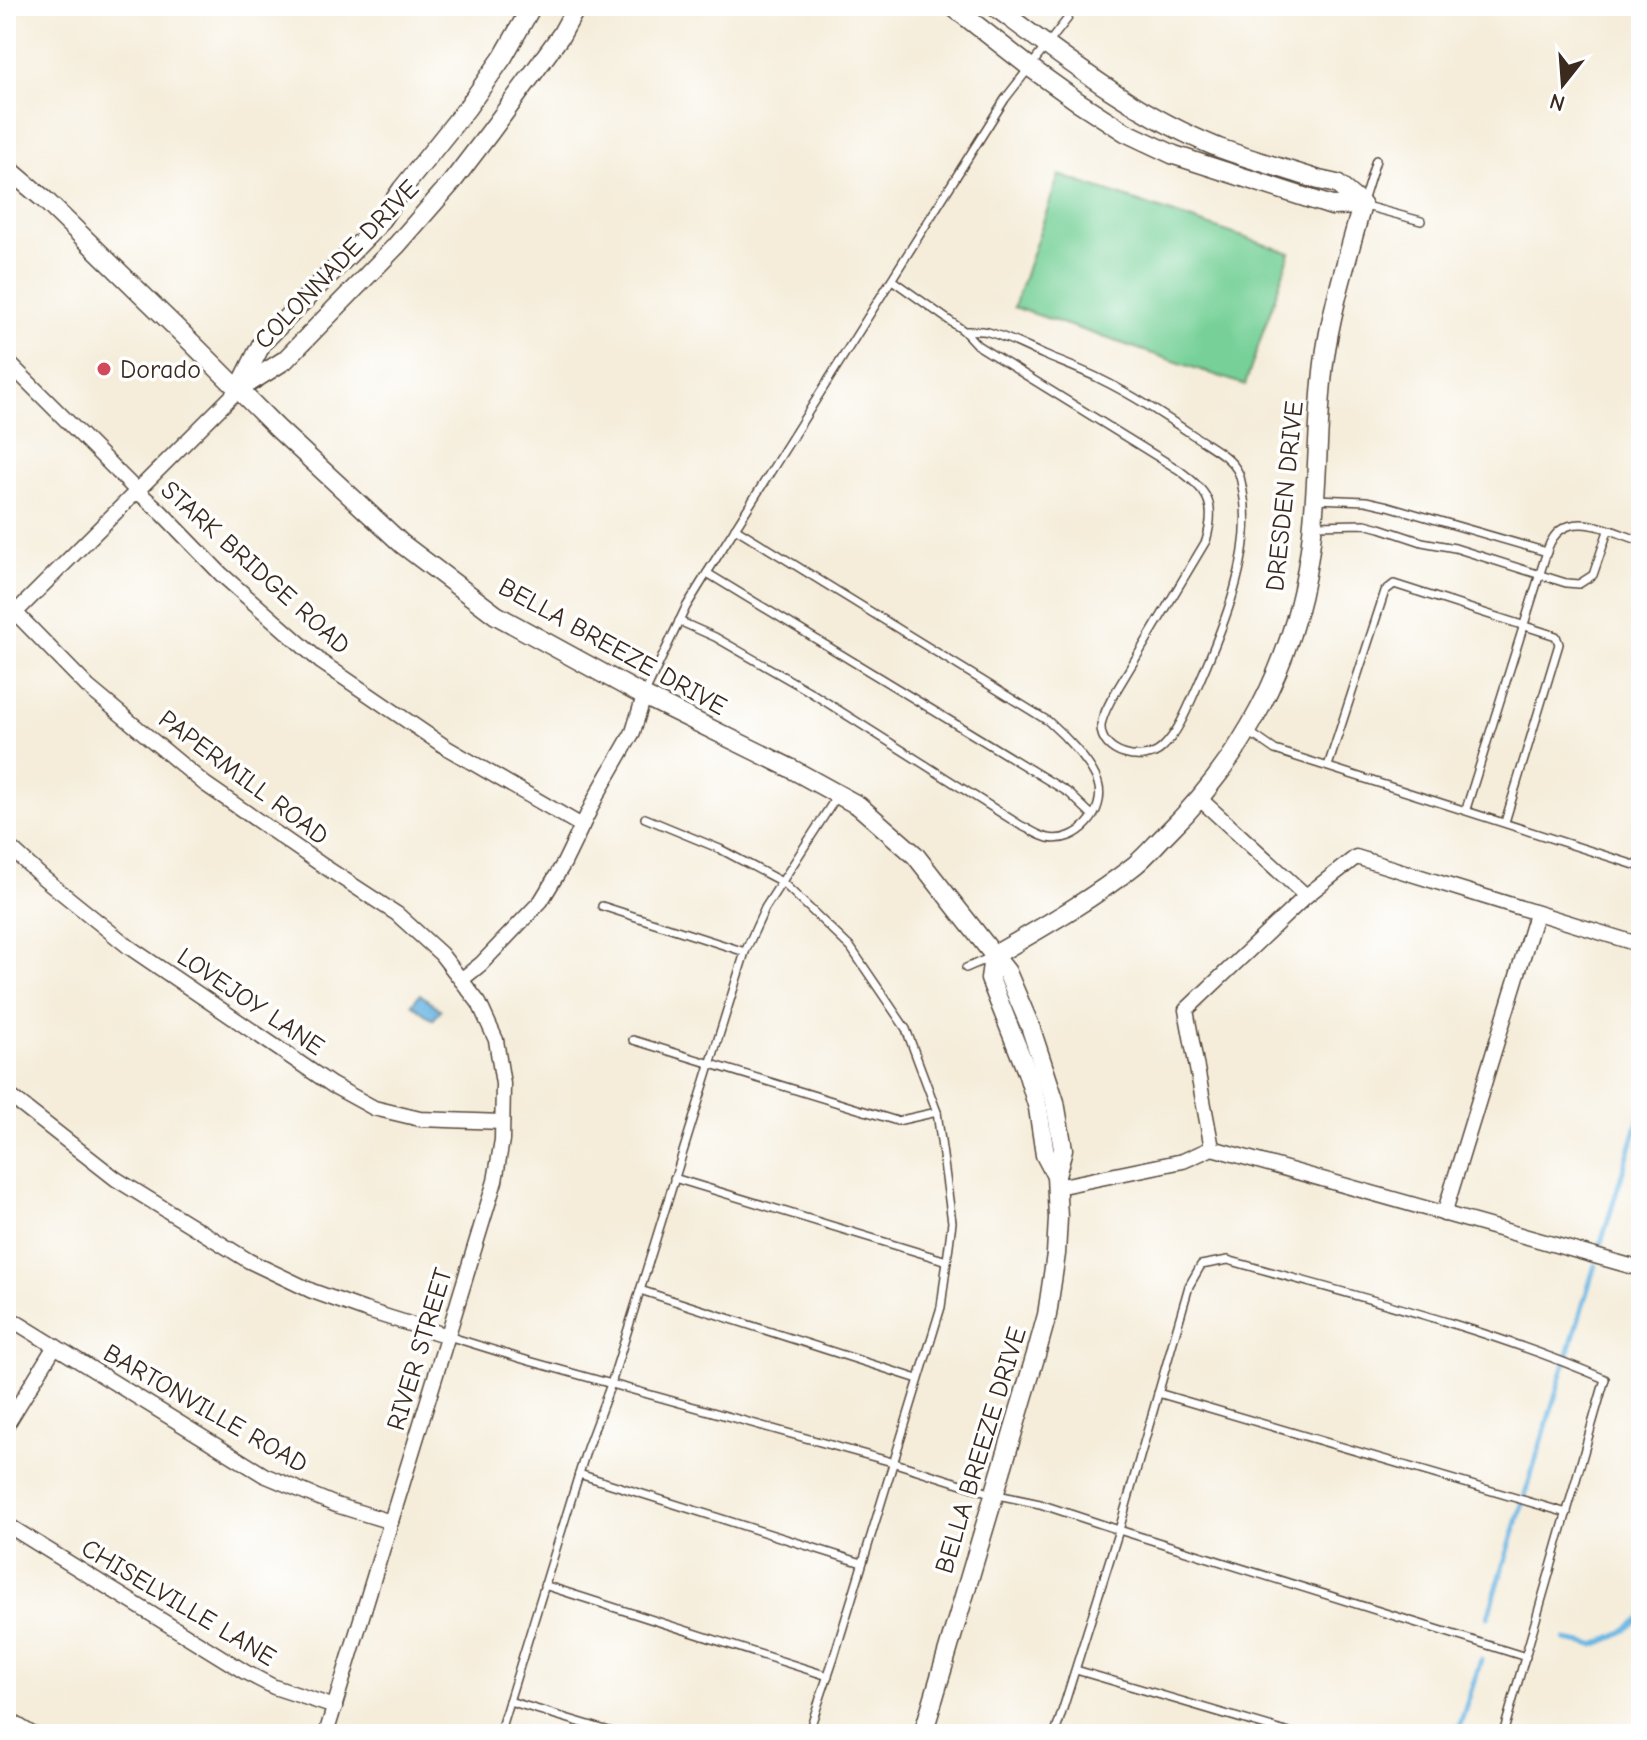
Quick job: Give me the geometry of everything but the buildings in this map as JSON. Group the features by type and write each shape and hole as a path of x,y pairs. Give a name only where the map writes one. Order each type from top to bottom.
{"street":[{"name":"COLONNADE DRIVE","path":"239,389 262,343 376,227 503,57 532,6"},
{"name":"COLONNADE DRIVE","path":"239,389 285,360 415,225 452,182 524,86 561,35 577,6"},
{"path":"952,6 1031,68 1125,132 1174,155 1332,206 1362,205"},
{"path":"994,6 1093,79 1141,108 1218,147 1337,184 1362,205"},
{"name":"BELLA BREEZE DRIVE","path":"6,167 45,200 284,435 380,525 425,562 496,615 644,696 790,768 859,806 915,855 993,956 990,979 1027,1072 1038,1108 1045,1155 1057,1182 1056,1254 1047,1315 923,1734"},
{"name":"DRESDEN DRIVE","path":"993,956 1091,897 1137,863 1210,788 1248,731 1268,694 1293,629 1307,568 1313,525 1324,360 1337,295 1362,205"},
{"name":"STARK BRIDGE ROAD","path":"6,360 221,574 321,662 447,748 582,826"},
{"path":"9,613 239,389"},
{"name":"PAPERMILL ROAD","path":"9,613 88,687 205,784 397,914 441,954 461,980"},
{"path":"461,980 481,964 541,901 633,732 644,696"},
{"path":"1200,799 1306,896"},
{"name":"LOVEJOY LANE","path":"6,844 129,947 332,1085 374,1108 420,1119 502,1122"},
{"path":"1212,1148 1186,1010 1306,896 1356,857 1641,945"},
{"path":"1444,1214 1536,914"},
{"name":"RIVER STREET","path":"326,1734 495,1181 502,1140 503,1084 496,1040 479,1003 461,980"},
{"path":"6,1093 116,1179 249,1261 312,1291 448,1336"},
{"path":"1057,1182 1183,1161 1212,1148 1641,1269"},
{"name":"BARTONVILLE ROAD","path":"6,1316 264,1475 336,1505 391,1522"},
{"path":"6,1426 55,1346"},
{"name":"CHISELVILLE LANE","path":"6,1524 245,1672 274,1687 335,1707"},
{"path":"6,1718 32,1734"}],"lane":[{"path":"644,696 679,621 735,528 1005,99 1068,18"},
{"path":"1376,160 1362,205 1421,221"},
{"path":"892,280 964,331 998,360 1179,470 1200,486 1206,495 1211,510 1211,526 1206,541 1112,698 1101,726 1103,737 1120,753 1149,755 1161,750 1174,733 1193,696 1219,636 1236,580 1245,533 1245,505 1239,474 1230,461 1210,446 1098,378 1002,336 984,330 964,331"},
{"path":"1315,499 1377,503 1547,552"},
{"path":"1466,809 1556,532 1576,523 1641,541"},
{"path":"1313,525 1365,524 1566,583 1579,584 1593,575 1608,531"},
{"path":"679,621 715,637 807,690 1020,825 1046,838 1056,839 1072,836 1086,825 1100,794 1098,781 1076,749 1048,721 735,528"},
{"path":"707,573 1069,793 1092,815"},
{"path":"1328,766 1385,591 1394,584 1556,636 1559,644 1505,822"},
{"path":"1248,731 1275,750 1641,867"},
{"path":"499,1734 745,952 765,908 838,794"},
{"path":"645,818 720,849 782,882 851,948 906,1029 937,1112 952,1222 941,1307 808,1734"},
{"path":"602,906 745,952"},
{"path":"966,968 993,956"},
{"path":"633,1040 897,1121 937,1112"},
{"path":"674,1178 947,1261"},
{"path":"1055,1734 1119,1530 1189,1286 1201,1265 1228,1260 1419,1314 1551,1356 1605,1379 1503,1734"},
{"path":"640,1290 918,1379"},
{"path":"448,1336 892,1462 993,1494 1040,1504 1526,1657"},
{"path":"1158,1393 1567,1513"},
{"path":"579,1474 862,1563"},
{"path":"544,1585 828,1676"},
{"path":"1076,1670 1293,1734"},
{"path":"509,1701 619,1734"}],"green space":[{"path":"1059,175 1290,253 1245,385 1014,307"}],"water":[{"path":"420,994 441,1010 433,1020 412,1004"}],"waterway":[{"path":"1601,1243 1641,1112"},
{"path":"1488,1617 1595,1265"},
{"path":"1565,1640 1594,1645 1617,1636 1641,1618"},
{"path":"1457,1734 1481,1660"}],"place":[{"name":"Dorado","path":"104,369"}]}
